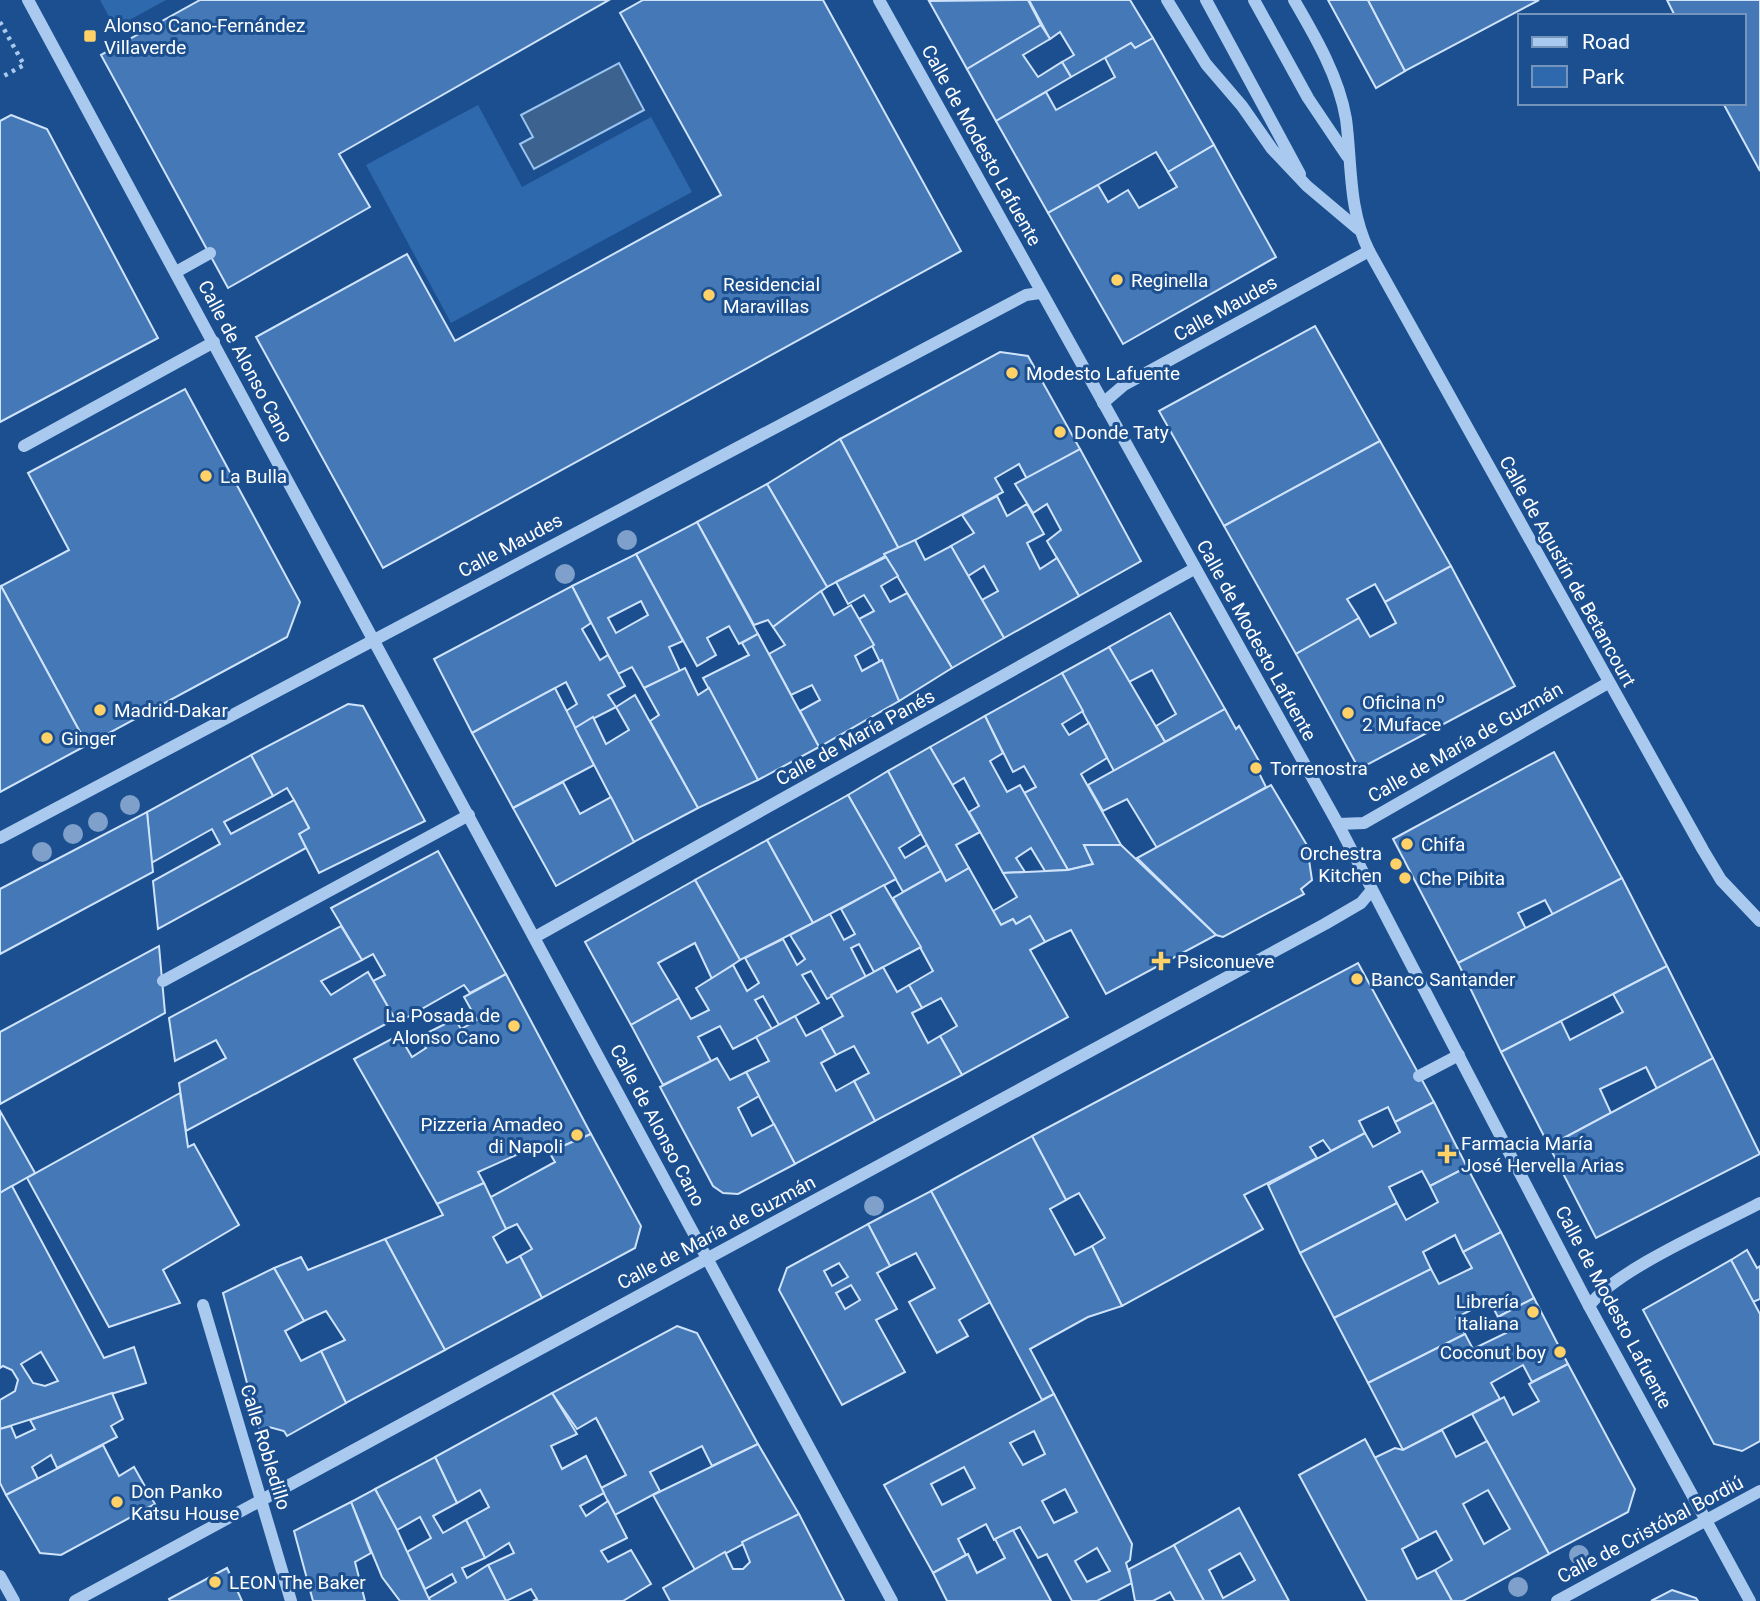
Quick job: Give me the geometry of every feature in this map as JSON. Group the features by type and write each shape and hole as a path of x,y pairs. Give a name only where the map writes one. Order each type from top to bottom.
{"street":[{"name":"Calle de Alonso Cano","path":"28,0 892,1601"},
{"name":"Calle de Modesto Lafuente","path":"879,0 1003,217 1040,292 1338,824 1589,1306 1750,1601"},
{"name":"Calle de Agustín de Betancourt","path":"1167,0 1206,64 1242,106 1272,149 1307,186 1358,229"},
{"name":"Calle de Agustín de Betancourt","path":"1206,0 1307,186"},
{"name":"Calle de Agustín de Betancourt","path":"1254,0 1308,98 1348,156"},
{"name":"Calle de Agustín de Betancourt","path":"1294,0 1321,46 1346,117 1348,156 1358,229 1369,251 1608,683 1721,880 1760,921"},
{"name":"Calle Maudes","path":"1103,402 1124,385 1369,251"},
{"path":"176,272 210,253"},
{"name":"Calle Maudes","path":"0,838 1026,295 1040,292"},
{"path":"24,446 214,342"},
{"name":"Calle de María Panés","path":"535,937 1194,569"},
{"name":"Calle de María de Guzmán","path":"1338,824 1364,823 1608,683"},
{"path":"163,981 469,816"},
{"name":"Calle de María de Guzmán","path":"75,1601 1337,918 1361,903 1371,891"},
{"path":"1419,1076 1459,1055"},
{"path":"1589,1306 1598,1294 1627,1274 1760,1203"},
{"name":"Calle Robledillo","path":"203,1305 291,1601"},
{"name":"Calle de Cristóbal Bordiú","path":"1558,1601 1760,1491"},
{"path":"0,1576 14,1601"}],"path":[{"path":"0,22 24,65 0,78"}],"green space":[{"path":"100,0 166,0 115,28"},
{"path":"478,105 522,187 651,117 692,192 451,323 366,165"}],"shaded area":[{"path":"619,63 644,110 534,169 520,144 533,137 521,115"}],"building":[{"path":"200,0 609,0 339,154 370,207 228,288 101,55"},
{"name":"Residencial Maravillas","path":"643,0 823,0 961,251 383,568 256,337 407,254 455,341 721,195 620,13"},
{"path":"1028,0 1041,25 967,69 929,1"},
{"path":"1029,0 1130,0 1153,38 1135,48 1131,43 1071,77 1062,62 1074,55 1060,32 1050,39"},
{"path":"1328,0 1368,0 1405,71 1376,88"},
{"path":"1368,0 1539,0 1405,71"},
{"path":"1667,0 1760,0 1760,171 1724,105 1746,105 1746,14 1674,14"},
{"path":"1041,25 1050,39 1023,55 1038,77 1062,62 1071,77 996,121 967,69"},
{"path":"1153,38 1214,145 1168,172 1156,152 1048,213 996,121 1046,92 1056,110 1115,77 1105,58 1131,43 1135,48"},
{"path":"11,115 47,129 158,338 0,422 0,121"},
{"path":"1214,145 1276,257 1123,344 1048,213 1098,185 1108,202 1128,190 1139,208 1177,187 1168,172"},
{"path":"1315,326 1380,441 1224,526 1159,411"},
{"path":"1000,352 1028,356 1080,449 1027,479 1019,464 995,478 1003,492 899,549 840,439"},
{"path":"185,389 300,602 287,637 87,745 1,586 69,550 28,473"},
{"path":"840,439 899,549 827,587 767,484"},
{"path":"1380,441 1451,566 1385,602 1375,584 1347,599 1359,618 1296,654 1224,526"},
{"path":"1080,449 1141,561 1079,596 1047,541 1061,530 1047,504 1033,513 1015,484"},
{"path":"767,484 827,587 773,627 768,620 754,625 697,522"},
{"path":"997,496 1007,516 1027,504 1044,534 1027,543 1040,569 1057,558 1079,596 1004,638 982,600 998,591 984,566 968,576 951,546 974,533 962,515"},
{"path":"697,522 758,634 739,644 729,626 707,638 716,655 697,666 636,554"},
{"path":"915,540 925,560 951,546 1004,638 952,668 884,554"},
{"path":"636,554 683,641 669,647 680,671 644,688 632,667 618,674 572,586","holes":["641,601 648,615 616,633 608,618"]},
{"path":"886,557 898,576 881,586 890,602 907,593 952,668 899,701 859,619 874,611 864,595 848,604 836,582"},
{"path":"1451,566 1515,686 1359,769 1296,654 1359,618 1370,637 1396,623 1385,602"},
{"path":"572,586 591,623 582,629 600,660 608,655 625,686 608,695 616,707 575,728 566,711 577,704 566,682 472,733 434,659"},
{"path":"0,587 87,745 0,792"},
{"path":"821,591 834,615 851,605 874,645 855,656 862,671 882,660 899,701 819,747 800,711 820,700 812,685 791,695 769,654 785,645 773,627"},
{"path":"1170,613 1225,709 1165,742 1156,726 1176,714 1152,670 1129,682 1109,647"},
{"path":"758,634 819,747 758,780 703,678 749,655 742,643"},
{"path":"1109,647 1165,742 1114,771 1062,673"},
{"path":"685,668 698,695 709,688 758,780 698,808 650,721 659,715 644,688"},
{"path":"1062,673 1083,711 1062,724 1069,735 1089,723 1107,758 1081,774 1121,845 1084,845 1093,864 1068,870 1024,793 1036,787 1024,766 1013,772 985,716"},
{"path":"555,688 594,765 513,808 472,733"},
{"path":"635,695 698,808 634,842 575,728 593,717 606,744 629,730 616,707"},
{"path":"348,704 363,706 425,821 319,873 299,834 309,828 294,800 287,788 273,796 251,755"},
{"path":"1225,709 1236,729 1239,726 1263,768 1258,771 1266,787 1157,848 1127,799 1103,811 1088,785"},
{"path":"985,716 1003,753 990,761 1007,792 1020,785 1068,870 1045,871 1031,848 1016,858 1025,872 1003,873 969,812 979,806 964,778 952,785 930,747"},
{"path":"930,747 980,832 956,845 969,868 946,881 888,771"},
{"path":"1554,752 1622,878 1553,915 1545,900 1518,913 1526,929 1458,963 1393,839"},
{"path":"251,755 273,796 224,822 231,834 294,800 309,828 299,834 306,848 158,929 153,881 220,844 212,829 151,863 147,812"},
{"path":"888,771 921,834 899,848 905,858 927,845 941,871 903,892 848,795"},
{"path":"563,782 580,814 611,797 634,842 556,886 513,808"},
{"path":"1271,785 1314,857 1309,860 1312,880 1301,889 1304,894 1223,937 1216,935 1137,858"},
{"path":"848,795 896,879 813,923 767,840"},
{"path":"147,812 153,872 0,954 0,889"},
{"path":"767,840 813,923 740,960 695,880"},
{"path":"1084,845 1121,845 1216,935 1106,994 1071,930 1045,942 1030,916 1016,924 1013,919 1001,925 993,911 1017,897 1003,873 1068,870 1093,864"},
{"path":"438,851 506,974 470,993 464,985 397,1023 373,981 385,975 373,954 362,960 331,908"},
{"path":"969,868 1001,925 1013,919 1016,924 1030,916 1045,942 1030,950 1068,1017 962,1075 940,1036 957,1026 941,998 922,1008 909,985 933,971 893,898 941,871 946,881"},
{"path":"1622,878 1667,966 1501,1052 1458,963"},
{"path":"695,880 740,960 712,979 695,943 658,963 679,998 631,1025 585,942"},
{"path":"884,885 921,947 874,972 859,944 851,948 866,977 827,999 811,971 802,975 819,1003 779,1025 763,996 755,1000 772,1029 733,1049 720,1026 698,1037 711,1061 663,1085 631,1025 679,998 691,1019 709,1010 696,988 733,965 747,991 759,983 745,958 783,939 797,965 805,959 790,935 830,914 844,940 855,934 841,909"},
{"path":"341,926 362,960 321,981 331,995 368,972 395,1019 186,1131 179,1083 226,1058 216,1040 175,1061 169,1018"},
{"path":"159,946 165,1013 0,1104 0,1032"},
{"path":"1358,963 1434,1102 1395,1122 1388,1107 1359,1121 1365,1133 1331,1151 1323,1140 1310,1147 1317,1158 1244,1195 1263,1229 1122,1306 1092,1246 1105,1238 1079,1193 1066,1200 1032,1136"},
{"path":"1667,966 1713,1058 1657,1089 1646,1067 1600,1089 1611,1113 1549,1146 1501,1052 1561,1021 1570,1040 1623,1012 1613,994"},
{"path":"883,967 897,992 909,985 922,1008 912,1013 928,1043 940,1036 962,1075 875,1121 854,1081 869,1073 854,1046 836,1055 821,1028 843,1016 831,995"},
{"path":"506,974 591,1134 549,1152 543,1143 478,1172 484,1183 437,1204 354,1059 399,1035 412,1057 426,1048 419,1037 455,1019 461,1029 477,1020 464,997"},
{"path":"795,1016 806,1036 821,1028 836,1055 821,1063 836,1091 854,1081 875,1121 795,1164 746,1072 769,1061 756,1037"},
{"path":"717,1058 730,1080 746,1072 759,1096 738,1108 752,1136 774,1124 795,1164 738,1194 723,1193 713,1186 660,1087"},
{"path":"1713,1058 1760,1154 1596,1238 1549,1146"},
{"path":"180,1093 188,1147 194,1144 239,1225 163,1270 180,1303 109,1327 27,1178"},
{"path":"1434,1102 1467,1167 1430,1186 1422,1171 1389,1187 1397,1203 1300,1253 1268,1185 1365,1133 1373,1147 1400,1132 1395,1122"},
{"path":"0,1111 35,1173 0,1193"},
{"path":"591,1134 641,1226 635,1248 542,1298 520,1256 532,1249 517,1224 506,1229 489,1198 555,1162 549,1152"},
{"path":"1032,1136 1066,1200 1050,1209 1075,1255 1092,1246 1122,1306 1088,1317 1030,1349 1054,1394 1042,1400 931,1191"},
{"path":"1467,1167 1501,1232 1463,1252 1455,1235 1423,1252 1431,1269 1334,1318 1300,1253 1397,1203 1406,1220 1438,1202 1430,1186"},
{"path":"484,1183 506,1229 493,1237 507,1263 520,1256 542,1298 445,1350 385,1239 443,1215 437,1204"},
{"path":"12,1186 104,1358 134,1347 146,1383 0,1429 0,1400 15,1391 18,1380 12,1370 3,1366 0,1368 0,1193","holes":["41,1352 58,1381 45,1386 33,1383 21,1364"]},
{"path":"931,1191 990,1302 959,1320 968,1336 937,1353 909,1302 935,1288 916,1253 890,1266 868,1224"},
{"path":"868,1224 890,1266 877,1273 897,1309 876,1320 905,1372 842,1405 779,1290 787,1268","holes":["839,1263 848,1277 832,1286 824,1271","851,1285 860,1300 845,1309 836,1293"]},
{"path":"1501,1232 1534,1298 1498,1317 1489,1300 1456,1318 1465,1334 1368,1383 1334,1318 1431,1269 1439,1284 1472,1268 1463,1252"},
{"path":"385,1239 445,1350 346,1403 321,1351 345,1340 326,1311 304,1321 274,1268 301,1257 308,1270"},
{"path":"1747,1250 1757,1268 1760,1266 1760,1299 1753,1302 1731,1260"},
{"path":"1731,1260 1760,1314 1760,1441 1742,1451 1714,1444 1643,1310"},
{"path":"274,1268 304,1321 285,1331 301,1361 321,1351 346,1403 287,1436 284,1431 269,1427 260,1432 223,1293"},
{"path":"1534,1298 1568,1364 1532,1382 1523,1365 1491,1383 1500,1399 1403,1450 1368,1383 1465,1334 1473,1349 1506,1333 1498,1317"},
{"path":"677,1326 697,1333 758,1444 712,1466 702,1446 650,1472 660,1491 615,1515 601,1488 626,1475 596,1418 577,1429 552,1393"},
{"path":"1568,1364 1635,1489 1628,1512 1549,1554 1472,1414 1504,1397 1513,1415 1539,1401 1529,1384"},
{"path":"112,1393 123,1419 111,1426 117,1437 57,1468 51,1455 32,1467 38,1479 6,1495 0,1483 0,1429 11,1426 16,1438 35,1429 30,1420"},
{"path":"552,1393 577,1434 551,1446 562,1469 586,1456 604,1493 580,1506 586,1516 608,1501 627,1538 601,1551 608,1562 631,1550 651,1584 623,1601 533,1601 537,1599 531,1589 506,1601 488,1565 514,1553 509,1543 485,1558 466,1520 489,1507 480,1490 457,1503 435,1457"},
{"path":"1054,1394 1132,1544 1130,1560 1126,1563 1132,1583 1097,1601 1072,1601 1047,1554 1038,1558 1020,1527 994,1540 986,1524 958,1539 966,1555 933,1573 884,1485","holes":["1034,1431 1045,1454 1023,1465 1010,1443","964,1467 975,1488 942,1505 931,1484","1065,1489 1077,1512 1054,1523 1042,1501","1097,1548 1110,1571 1087,1582 1075,1561"]},
{"path":"1442,1430 1456,1457 1487,1441 1549,1554 1463,1601 1452,1601 1435,1570 1452,1560 1436,1531 1419,1540 1374,1458 1395,1448 1403,1450","holes":["1488,1490 1510,1529 1484,1544 1463,1504"]},
{"path":"1365,1439 1419,1540 1402,1549 1417,1579 1435,1570 1452,1601 1367,1601 1299,1475"},
{"path":"758,1444 799,1514 695,1570 653,1495"},
{"path":"103,1445 119,1476 134,1467 155,1504 61,1555 40,1553 6,1495"},
{"path":"435,1457 457,1503 433,1516 443,1533 466,1520 485,1558 462,1568 467,1578 488,1565 506,1601 430,1601 429,1598 456,1582 452,1574 425,1589 407,1552 431,1538 420,1517 397,1530 375,1489"},
{"path":"375,1489 430,1601 400,1601 382,1577 351,1502"},
{"path":"351,1502 371,1553 355,1562 365,1601 313,1601 294,1531"},
{"path":"1239,1508 1289,1601 1204,1601 1174,1545","holes":["1240,1553 1255,1580 1223,1598 1209,1570"]},
{"path":"799,1514 844,1601 670,1601 663,1588 725,1552 733,1569 743,1569 750,1562 742,1542"},
{"path":"1013,1530 1051,1601 947,1601 933,1573 968,1554 977,1573 1005,1558 995,1539"},
{"path":"1174,1545 1204,1601 1175,1601 1170,1592 1153,1601 1135,1601 1129,1569"},
{"path":"227,1568 242,1601 170,1601 169,1599"},
{"path":"1672,1590 1696,1598 1698,1601 1651,1601"}],"place":[{"name":"Alonso Cano-Fernández Villaverde","path":"90,36"},
{"name":"Reginella","path":"1117,280"},
{"name":"Residencial Maravillas","path":"709,295"},
{"name":"Modesto Lafuente","path":"1012,373"},
{"name":"Donde Taty","path":"1060,432"},
{"name":"La Bulla","path":"206,476"},
{"name":"Madrid-Dakar","path":"100,710"},
{"name":"Oficina nº 2 Muface","path":"1348,713"},
{"name":"Ginger","path":"47,738"},
{"name":"Torrenostra","path":"1256,768"},
{"name":"Chifa","path":"1407,844"},
{"name":"Orchestra Kitchen","path":"1396,864"},
{"name":"Che Pibita","path":"1405,878"},
{"name":"Psiconueve","path":"1161,961"},
{"name":"Banco Santander","path":"1357,979"},
{"name":"La Posada de Alonso Cano","path":"514,1026"},
{"name":"Pizzeria Amadeo di Napoli","path":"577,1135"},
{"name":"Farmacia María José Hervella Arias","path":"1447,1154"},
{"name":"Librería Italiana","path":"1533,1312"},
{"name":"Coconut boy","path":"1560,1352"},
{"name":"Don Panko Katsu House","path":"117,1502"},
{"name":"LEON The Baker","path":"215,1582"}]}
